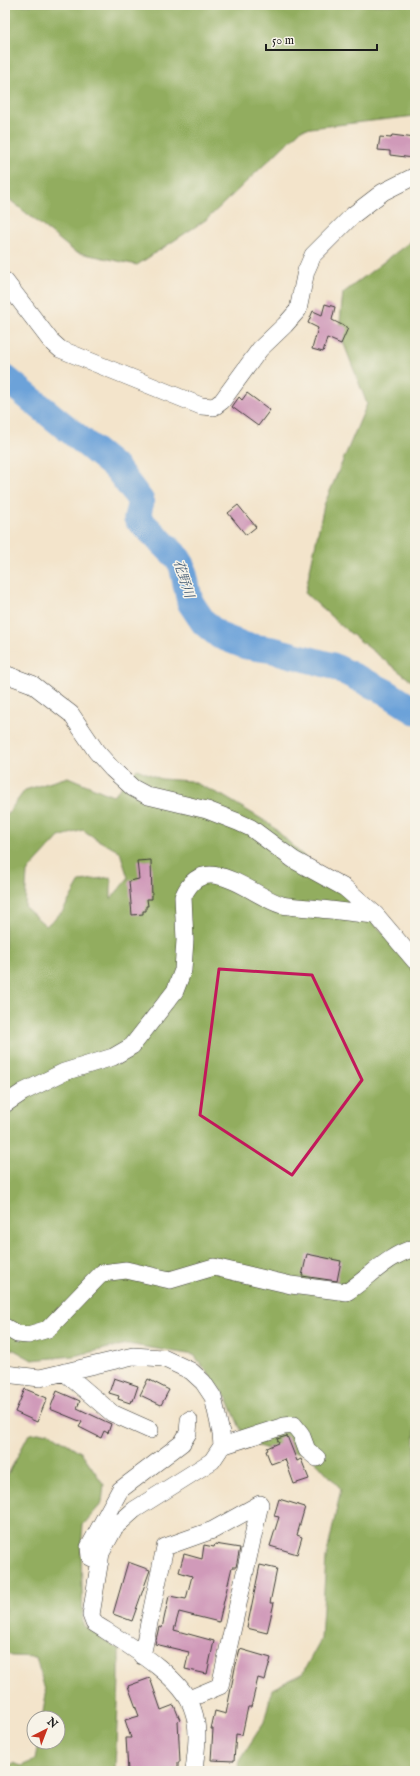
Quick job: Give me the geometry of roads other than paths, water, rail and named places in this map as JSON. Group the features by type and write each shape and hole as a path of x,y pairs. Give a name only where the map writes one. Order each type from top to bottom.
{"street":[{"path":"5,281 50,340 60,349 201,406 214,407 222,401 260,349 285,326 298,310 306,270 313,255 354,215 377,196 415,176"},
{"path":"5,674 32,684 72,714 96,751 112,769 133,788 146,795 207,810 238,822 270,841 294,860 345,888 376,915 415,961"},
{"path":"5,1104 23,1092 64,1072 113,1058 132,1046 175,991 183,970 186,940 183,897 185,891 194,881 211,875 231,879 282,905 376,915"},
{"path":"5,1327 17,1334 28,1335 48,1329 102,1273 126,1270 170,1280 214,1267 291,1285 347,1292 392,1258 403,1251 415,1248"},
{"path":"5,1374 40,1378 133,1356 163,1358 180,1365 199,1378 213,1397 221,1433 222,1446 212,1461 134,1510 115,1527 101,1554 91,1607 91,1615 94,1623 163,1671 184,1691 194,1711 198,1738 194,1771"},
{"path":"64,1372 112,1413 150,1430"},
{"path":"100,1562 90,1557 89,1547 120,1490 182,1443 188,1433 189,1420"},
{"path":"222,1446 284,1426 294,1425 301,1434 307,1450 317,1458"},
{"path":"142,1656 165,1547 213,1530 260,1504 220,1686 189,1700"}],"waterway":[{"name":"花野川","path":"5,378 117,469 141,501 137,518 177,557 182,565 190,602 204,623 220,636 246,646 273,650 333,666 386,692 415,711"}]}
